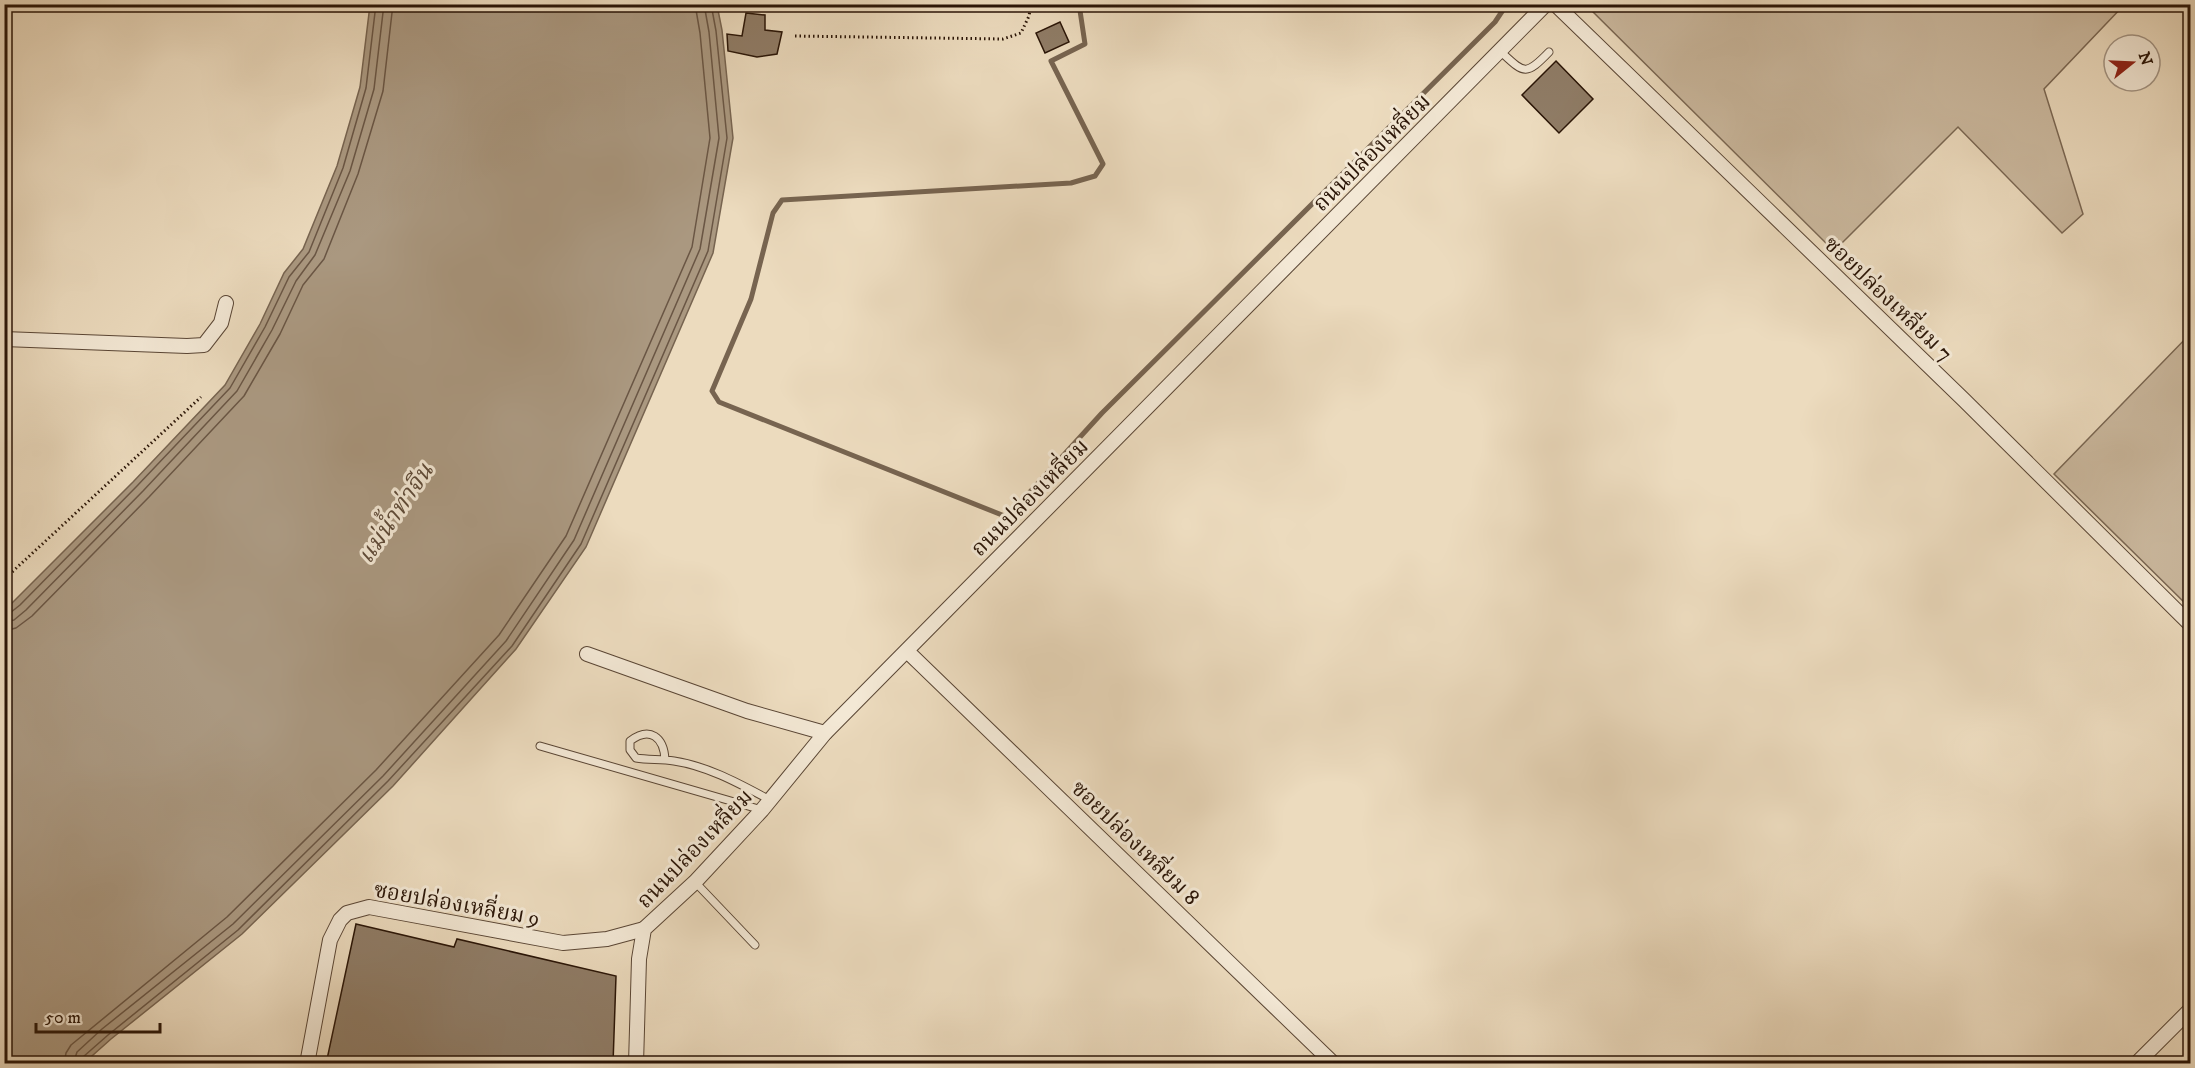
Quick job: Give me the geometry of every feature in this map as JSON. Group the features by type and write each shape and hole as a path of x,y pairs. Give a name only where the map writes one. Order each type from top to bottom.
{"street":[{"name":"ถนนปล่องเหลี่ยม","path":"636,1064 639,959 644,929 695,882 766,805 825,733 908,652 1546,4"},
{"name":"ซอยปล่องเหลี่ยม 7","path":"1555,4 1955,392 2190,624"},
{"path":"4,339 176,346 204,345 221,322 226,303"},
{"name":"ซอยปล่องเหลี่ยม 8","path":"908,652 1334,1064"},
{"path":"587,654 747,711 825,733"},
{"name":"ซอยปล่องเหลี่ยม 9","path":"307,1064 330,940 340,920 354,910 369,907 563,943 607,939 644,929"},
{"path":"2136,1064 2190,1010"}],"lane":[{"path":"1500,51 1519,68 1525,70 1534,68 1549,52"},
{"path":"665,760 663,743 657,737 644,734 630,741 630,750 636,758 665,760 709,770 732,780 766,805"},
{"path":"540,746 766,805"},
{"path":"695,882 755,945"}],"path":[{"path":"795,36 1003,39 1020,33 1029,16 1030,4"},
{"path":"4,575 11,573 201,397"}],"shaded area":[{"path":"1586,5 2124,5 2044,89 2083,214 2062,233 1958,127 1834,251"},
{"path":"2190,334 2190,608 2054,474"}],"water":[{"name":"แม่น้ำท่าจีน","path":"370,5 717,5 722,30 733,138 713,253 586,547 516,649 393,786 242,934 84,1063 5,1063 5,610 133,482 225,385 260,324 284,273 303,249 337,166 360,87"}],"building":[{"path":"746,13 765,15 765,30 782,32 777,54 757,57 728,51 727,34 742,36"},
{"path":"1060,22 1069,42 1045,53 1036,33"},
{"path":"1556,61 1593,99 1559,133 1522,95"},
{"path":"356,924 454,947 457,939 616,976 613,1064 326,1064"}],"waterway":[{"path":"1079,4 1085,44 1051,61 1103,164 1095,176 1071,183 782,200 773,213 751,299 712,391 719,402 1007,517 1102,413 1495,22 1503,10 1498,4"},
{"path":"4,7 375,10"}]}
